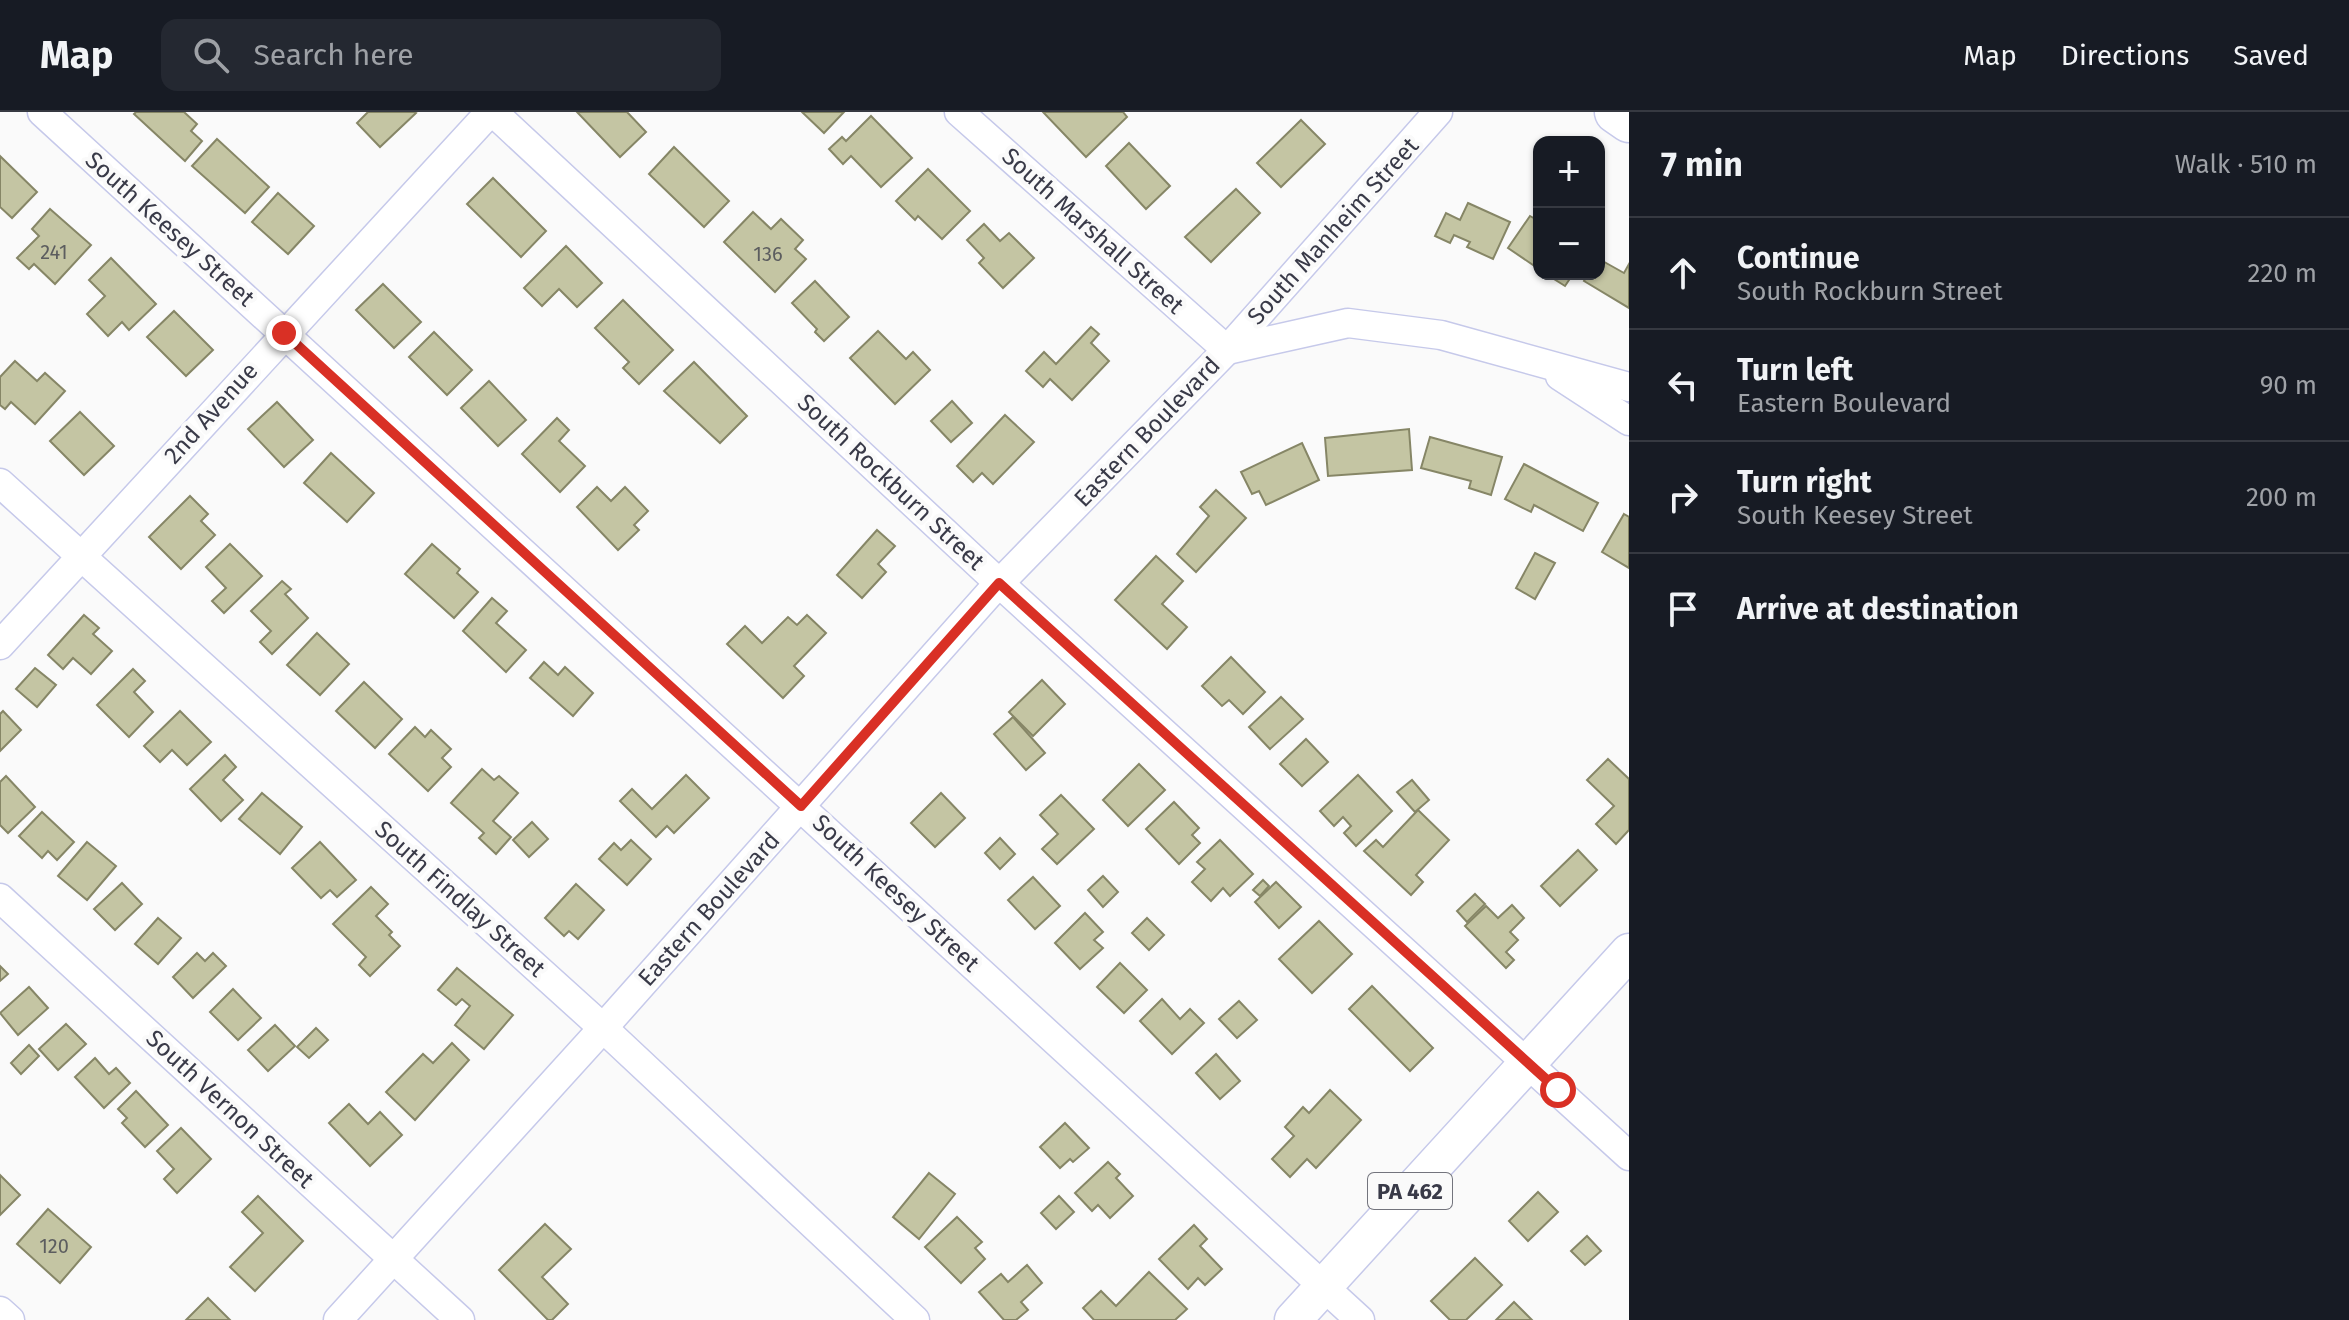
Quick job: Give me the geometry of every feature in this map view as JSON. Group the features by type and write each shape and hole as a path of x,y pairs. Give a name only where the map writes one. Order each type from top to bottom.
{"highway":[{"path":"1616,112 1629,121"}],"main road":[{"name":"PA 462","path":"1293,1320 1534,1068 1629,952"}],"street":[{"name":"South Keesey Street","path":"42,112 1360,1320"},
{"name":"2nd Avenue","path":"0,645 284,333 491,112"},
{"name":"South Rockburn Street","path":"491,112 999,583 1629,1156"},
{"name":"South Marshall Street","path":"959,112 1227,350"},
{"name":"South Manheim Street","path":"1227,350 1438,112"},
{"name":"Eastern Boulevard","path":"338,1320 999,583 1227,350 1348,323 1441,335 1629,387"},
{"name":"Eastern Boulevard","path":"1539,362 1629,421"},
{"name":"South Findlay Street","path":"0,483 603,1028 915,1320"},
{"name":"South Vernon Street","path":"0,898 460,1320"},
{"path":"0,1311 10,1320"}],"building":[{"path":"184,112 197,124 191,131 202,141 185,161 134,114"},
{"path":"368,112 416,113 380,147 357,123"},
{"path":"577,112 627,112 646,132 620,157"},
{"path":"802,112 844,112 824,133"},
{"path":"1043,112 1123,112 1127,117 1086,157"},
{"path":"871,116 912,158 881,187 851,156 843,164 829,149 842,137 846,141"},
{"path":"1301,120 1325,144 1281,187 1257,163"},
{"path":"217,139 269,187 245,213 192,166"},
{"path":"1129,143 1170,186 1146,209 1106,166"},
{"path":"674,147 729,201 704,227 649,174"},
{"path":"0,156 37,192 12,218 0,207"},
{"path":"928,169 970,211 942,239 918,216 915,220 896,201"},
{"path":"493,178 546,231 521,257 467,204"},
{"path":"1236,189 1260,213 1211,262 1185,237"},
{"path":"278,193 314,226 288,254 252,222"},
{"path":"1468,203 1510,222 1493,259 1467,247 1470,242 1454,235 1450,243 1435,236 1446,213 1460,220"},
{"path":"50,209 91,245 55,284 34,264 29,269 17,258 39,236 32,229"},
{"path":"753,212 771,229 781,219 803,240 795,249 806,259 775,292 724,242"},
{"path":"1530,216 1533,218 1533,265 1508,248"},
{"path":"984,224 1000,241 1009,233 1034,258 1003,288 979,263 984,258 967,240"},
{"path":"566,246 602,283 577,307 559,289 542,306 524,288"},
{"path":"111,258 156,304 129,330 122,322 108,336 87,314 105,296 89,280"},
{"path":"1605,262 1624,273 1629,264 1629,308 1584,281 1605,280"},
{"path":"1556,280 1569,280 1565,286"},
{"path":"815,281 849,317 824,341 792,303"},
{"path":"383,284 421,322 394,348 356,310"},
{"path":"623,300 673,350 639,384 623,368 629,362 595,328"},
{"path":"174,311 213,350 186,376 147,337"},
{"path":"1091,327 1099,334 1091,343 1109,361 1072,400 1050,379 1043,387 1026,371 1044,352 1056,364"},
{"path":"878,331 906,359 913,352 930,370 895,404 850,358"},
{"path":"434,332 472,370 447,395 409,357"},
{"path":"15,361 37,381 45,373 65,391 35,424 11,402 5,409 0,405 0,377"},
{"path":"694,362 747,416 720,443 664,391"},
{"path":"489,381 526,420 498,446 461,408"},
{"path":"952,401 972,423 951,442 931,421"},
{"path":"277,402 313,440 284,467 248,429"},
{"path":"80,412 114,446 84,475 50,441"},
{"path":"1005,415 1034,442 993,484 982,473 973,482 957,466"},
{"path":"557,418 569,430 559,441 585,466 560,492 522,454"},
{"path":"1409,429 1412,470 1328,476 1325,438"},
{"path":"1430,437 1502,457 1491,495 1469,488 1471,481 1421,468"},
{"path":"1302,443 1319,480 1266,505 1259,491 1252,494 1241,472"},
{"path":"331,453 374,493 347,522 304,483"},
{"path":"1524,464 1598,503 1583,531 1534,505 1531,512 1505,499"},
{"path":"597,487 611,501 625,487 648,511 634,525 639,530 618,550 577,507"},
{"path":"1216,490 1246,518 1196,572 1177,554 1209,516 1200,507"},
{"path":"190,496 208,514 201,521 215,535 181,569 149,537"},
{"path":"1624,514 1629,517 1629,568 1602,552"},
{"path":"877,530 895,546 878,564 886,572 862,598 837,575"},
{"path":"230,544 262,576 224,613 212,601 226,588 206,567"},
{"path":"432,544 460,569 457,573 478,592 454,618 405,574"},
{"path":"1535,553 1555,563 1535,599 1516,588"},
{"path":"1156,556 1183,581 1162,604 1187,627 1167,649 1115,600"},
{"path":"282,581 291,589 285,594 308,618 272,654 260,642 271,631 251,611"},
{"path":"492,598 507,611 496,623 526,650 506,672 463,631"},
{"path":"84,615 99,628 93,634 112,651 91,674 73,658 63,669 48,655"},
{"path":"807,615 826,633 794,666 804,676 783,698 727,644 745,626 762,643 788,617 797,625"},
{"path":"317,633 349,664 320,695 287,665"},
{"path":"1231,657 1265,692 1243,714 1229,700 1222,706 1202,686"},
{"path":"544,662 558,675 565,667 593,693 573,716 530,678"},
{"path":"35,668 56,685 37,707 16,689"},
{"path":"133,669 145,681 134,692 153,712 129,737 97,705"},
{"path":"1042,680 1065,704 1033,736 1009,712"},
{"path":"364,682 402,719 375,748 336,711"},
{"path":"1281,697 1303,719 1270,749 1249,727"},
{"path":"3,711 21,730 0,751 0,714"},
{"path":"180,711 211,742 187,765 172,750 160,762 144,746"},
{"path":"1013,717 1045,753 1026,770 994,734"},
{"path":"415,727 425,737 431,730 451,749 442,758 451,767 428,791 389,754"},
{"path":"1306,739 1328,762 1302,786 1280,764"},
{"path":"225,755 236,767 223,780 243,800 221,821 190,789"},
{"path":"1608,759 1629,779 1629,830 1616,844 1596,824 1614,806 1587,780"},
{"path":"1139,764 1165,790 1128,826 1103,800"},
{"path":"482,769 494,780 499,776 518,793 493,821 511,837 496,854 479,838 484,833 451,803"},
{"path":"686,775 709,798 674,833 667,826 656,837 620,801 632,789 652,809"},
{"path":"1358,775 1392,811 1356,846 1344,833 1351,826 1343,817 1334,826 1320,811"},
{"path":"6,776 35,807 8,833 0,825 0,782"},
{"path":"1412,780 1429,800 1415,812 1397,792"},
{"path":"262,793 302,827 280,854 239,819"},
{"path":"941,793 965,818 935,847 911,823"},
{"path":"1061,795 1094,829 1057,864 1042,849 1058,834 1040,815"},
{"path":"1174,802 1199,828 1192,835 1200,843 1179,864 1146,829"},
{"path":"1418,810 1449,840 1416,875 1423,882 1411,895 1364,851 1376,840 1383,847"},
{"path":"42,812 74,842 57,860 48,851 42,858 19,836"},
{"path":"532,822 548,839 529,857 513,840"},
{"path":"1000,838 1015,854 1000,869 985,853"},
{"path":"631,840 651,859 627,885 599,859 614,843 621,850"},
{"path":"1220,840 1253,874 1230,896 1223,888 1211,901 1192,882 1205,869 1197,862"},
{"path":"87,842 116,866 87,900 58,876"},
{"path":"320,842 356,880 337,897 330,890 321,898 292,868"},
{"path":"1578,850 1597,870 1560,906 1541,886"},
{"path":"1103,876 1118,892 1103,907 1088,890"},
{"path":"1033,877 1060,906 1035,929 1008,900"},
{"path":"1263,880 1269,886 1260,896 1253,890"},
{"path":"1276,882 1301,907 1279,928 1255,902"},
{"path":"122,883 142,904 115,930 94,909"},
{"path":"576,884 604,910 578,939 569,931 564,936 545,918"},
{"path":"371,887 388,904 376,916 392,932 389,935 400,946 370,976 359,965 366,957 333,924"},
{"path":"1475,894 1485,904 1467,922 1457,911"},
{"path":"1512,905 1524,918 1510,932 1518,940 1506,952 1514,960 1506,968 1465,926 1486,906 1498,918"},
{"path":"1085,913 1103,932 1094,940 1103,948 1080,969 1055,943"},
{"path":"158,918 181,938 158,964 135,944"},
{"path":"1147,918 1164,935 1149,950 1132,933"},
{"path":"1319,921 1352,954 1312,993 1279,959"},
{"path":"197,953 205,961 213,953 226,966 193,998 173,977"},
{"path":"1120,963 1147,990 1124,1013 1097,987"},
{"path":"0,966 8,974 0,981"},
{"path":"457,968 513,1015 484,1049 455,1025 470,1006 462,999 456,1005 438,990"},
{"path":"1372,986 1433,1048 1410,1071 1349,1009"},
{"path":"29,987 48,1008 18,1035 0,1013"},
{"path":"233,989 261,1018 238,1040 210,1012"},
{"path":"1162,999 1180,1019 1190,1009 1204,1023 1172,1054 1140,1021"},
{"path":"1239,1001 1257,1020 1237,1038 1219,1019"},
{"path":"66,1024 86,1044 58,1070 39,1049"},
{"path":"275,1025 295,1046 268,1071 248,1050"},
{"path":"316,1028 328,1040 309,1058 297,1047"},
{"path":"452,1043 469,1060 415,1120 386,1092 423,1054 433,1063"},
{"path":"29,1045 39,1056 21,1074 11,1063"},
{"path":"1216,1054 1240,1081 1220,1099 1196,1073"},
{"path":"95,1058 109,1074 116,1068 130,1083 104,1108 75,1077"},
{"path":"1330,1090 1361,1120 1316,1168 1307,1159 1290,1177 1272,1159 1294,1136 1285,1127 1303,1107 1309,1113"},
{"path":"136,1091 168,1125 145,1147 122,1123 127,1118 118,1109"},
{"path":"349,1104 368,1124 380,1112 402,1135 370,1166 329,1123"},
{"path":"1065,1123 1089,1148 1073,1162 1070,1159 1060,1168 1040,1147"},
{"path":"181,1128 211,1159 177,1193 164,1179 174,1169 157,1151"},
{"path":"1108,1162 1120,1174 1116,1178 1133,1196 1110,1218 1098,1205 1092,1211 1075,1193"},
{"path":"929,1173 955,1194 919,1239 893,1217"},
{"path":"0,1175 20,1195 0,1215"},
{"path":"1538,1192 1558,1212 1528,1241 1509,1221"},
{"path":"258,1196 303,1241 255,1291 230,1267 263,1233 242,1212"},
{"path":"1059,1196 1074,1212 1056,1229 1041,1213"},
{"path":"48,1209 91,1247 60,1283 17,1244"},
{"path":"957,1217 982,1242 975,1248 985,1259 961,1283 925,1247"},
{"path":"545,1224 571,1249 542,1277 568,1304 552,1320 548,1320 499,1270"},
{"path":"1194,1225 1207,1239 1200,1246 1222,1269 1205,1285 1198,1278 1188,1289 1159,1259"},
{"path":"1587,1236 1601,1251 1585,1265 1571,1251"},
{"path":"1475,1258 1502,1285 1466,1320 1450,1320 1431,1301"},
{"path":"1027,1265 1042,1283 1021,1302 1028,1310 1016,1320 1004,1320 979,1292 1001,1274 1008,1282"},
{"path":"1149,1272 1187,1309 1175,1320 1094,1320 1083,1308 1101,1291 1116,1306"},
{"path":"208,1298 230,1320 186,1320"},
{"path":"1514,1302 1532,1320 1496,1320"}],"route":[{"path":"284,333 801,806 999,583 1558,1090"}]}
